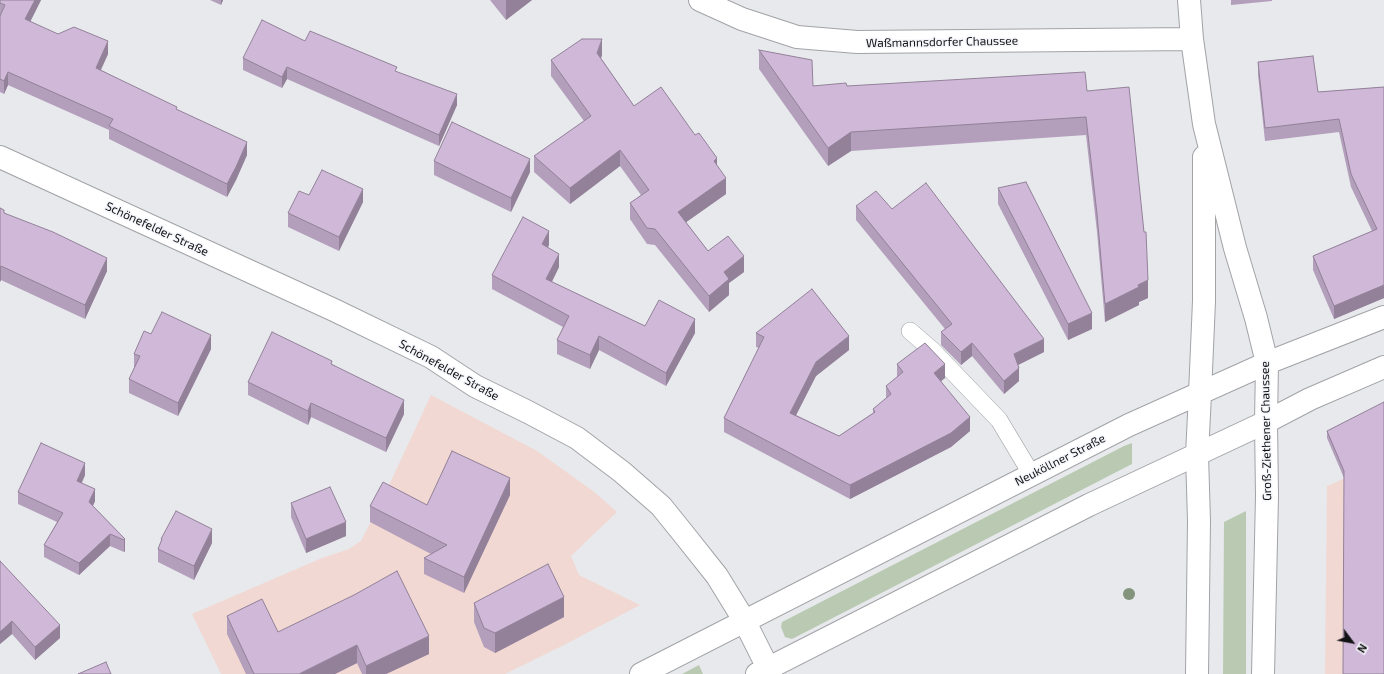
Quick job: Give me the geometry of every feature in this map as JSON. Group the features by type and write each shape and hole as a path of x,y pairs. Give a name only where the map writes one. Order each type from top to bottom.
{"street":[{"name":"Waßmannsdorfer Chaussee","path":"700,0 742,19 797,38 857,42 1192,39"},
{"name":"Groß-Ziethener Chaussee","path":"1189,0 1192,39 1204,124 1235,248 1256,318 1267,363 1267,496 1263,674"},
{"name":"Groß-Ziethener Chaussee","path":"1197,674 1199,521 1197,455 1204,301 1204,124"},
{"name":"Schönefelder Straße","path":"0,157 334,310 430,357 475,386 577,438 622,472 660,506 713,570 744,620 765,672"},
{"name":"Neuköllner Straße","path":"641,674 744,620 1134,423 1267,363 1384,317"},
{"path":"765,672 1089,505 1266,422 1310,399 1384,367"}],"lane":[{"path":"910,331 932,350 999,420 1032,474"}],"shaded area":[{"path":"431,395 537,451 593,491 617,512 571,556 579,575 640,605 505,674 221,674 192,614 322,558 349,549 361,541 383,498"},
{"path":"1384,461 1384,674 1325,674 1327,486"}],"green space":[{"path":"1132,443 1132,464 792,639 785,637 781,627 782,622"},
{"path":"1246,511 1246,674 1223,674 1224,522"},
{"path":"699,665 703,674 682,674"}],"building":[{"path":"0,0 35,0 25,19 58,34 74,27 108,41 96,68 177,107 176,109 247,142 227,184 109,126 113,119 8,72 4,81 0,79 0,16 5,5 0,3"},
{"path":"262,20 305,41 310,31 397,67 395,71 457,94 439,135 287,67 282,77 243,58"},
{"path":"582,39 602,39 597,53 634,106 661,87 695,135 699,133 717,158 714,161 726,178 678,212 708,251 728,236 744,256 724,272 729,279 709,296 655,229 647,228 630,203 649,190 620,150 570,188 534,156 591,116 551,60"},
{"path":"759,50 812,60 813,86 846,83 847,86 1085,72 1087,91 1129,87 1144,232 1146,232 1148,280 1138,285 1139,287 1105,304 1086,117 851,132 828,148"},
{"path":"1313,56 1318,92 1384,87 1384,285 1334,306 1313,256 1377,229 1351,174 1339,119 1265,128 1258,62"},
{"path":"452,122 530,159 511,198 434,161"},
{"path":"322,170 363,189 339,237 288,213 299,191 309,195"},
{"path":"1026,182 1092,313 1068,324 998,188"},
{"path":"926,183 1044,339 1014,354 1019,368 1004,381 972,343 961,352 941,332 952,324 856,206 876,191 892,209"},
{"path":"0,208 4,210 4,213 53,232 107,258 85,305 1,266 0,268"},
{"path":"523,217 549,231 542,244 559,254 546,279 645,326 659,300 695,319 666,373 599,336 590,355 557,340 569,316 492,275"},
{"path":"812,289 849,336 816,362 790,413 839,436 875,412 873,409 891,394 886,386 903,372 897,364 925,343 945,364 934,373 970,417 951,433 850,485 724,418 764,337 756,333"},
{"path":"162,312 211,335 178,403 129,379 140,356 134,354 144,331 151,334"},
{"path":"272,332 332,361 331,364 404,400 386,438 311,403 308,411 248,382"},
{"path":"1384,402 1384,674 1343,674 1344,471 1327,431"},
{"path":"41,443 85,463 77,481 95,489 89,502 125,539 124,540 110,534 79,563 44,545 63,513 18,492"},
{"path":"452,451 510,478 464,577 424,558 447,545 370,506 383,482 427,505"},
{"path":"330,487 346,522 306,539 291,503"},
{"path":"176,511 212,529 194,566 158,549 161,539"},
{"path":"0,561 60,625 35,647 12,621 0,632"},
{"path":"548,564 564,597 495,633 484,628 474,603"},
{"path":"397,571 429,636 366,666 357,645 299,674 254,674 227,616 262,599 278,632 354,595"},
{"path":"106,662 111,674 78,674"}]}
